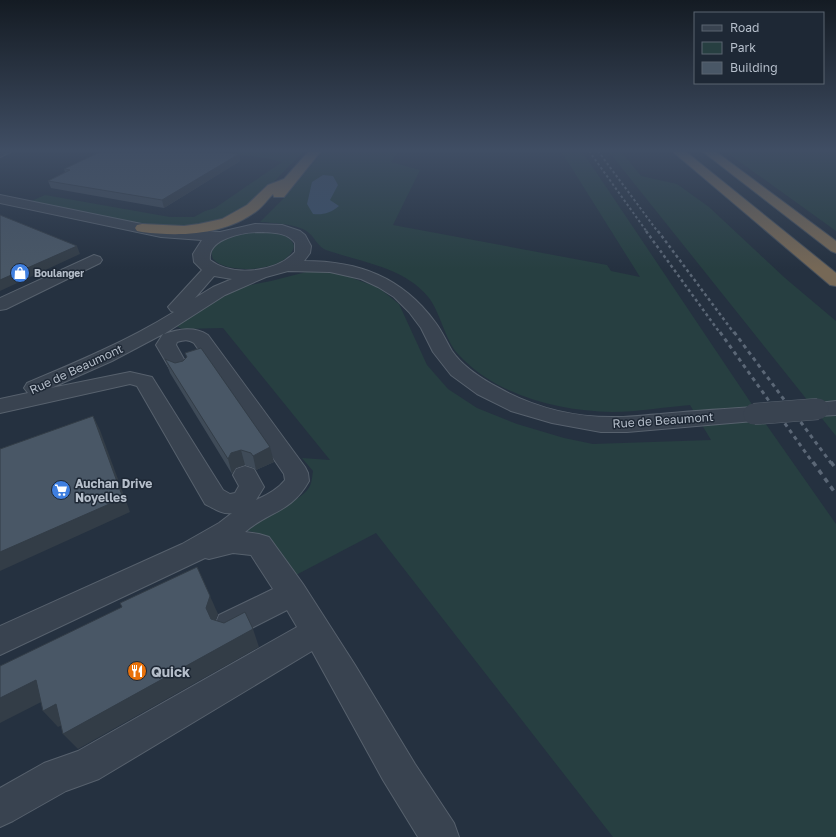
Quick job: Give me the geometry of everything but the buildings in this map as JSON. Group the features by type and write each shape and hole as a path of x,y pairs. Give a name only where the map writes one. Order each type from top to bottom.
{"highway":[{"path":"142,228 165,231 196,229 234,219 253,208 269,190"},
{"path":"243,229 276,198 282,190"},
{"path":"724,190 836,281"},
{"path":"758,190 836,248"}],"street":[{"path":"1,202 22,208 31,206 142,228 157,233 178,236 220,236"},
{"path":"1,202 121,231 201,253"},
{"path":"267,228 284,230 296,235 315,249 304,250 300,256 287,266 260,274 232,275 211,269 202,262 201,253 207,244 220,236 243,229 267,228"},
{"name":"Rue de Beaumont","path":"315,249 371,267 398,280 419,297 425,305 430,327"},
{"path":"0,305 94,260"},
{"name":"Rue de Beaumont","path":"287,266 336,267 358,272 377,279 390,286 415,307 430,327 450,362 467,378 492,394 527,409 568,420 615,425 827,408"},
{"name":"Rue de Beaumont","path":"150,334 197,287 211,269"},
{"name":"Rue de Beaumont","path":"0,402 105,357 150,334 219,291 260,274"},
{"path":"0,640 192,552 228,531 245,517 274,503 290,491 297,481 296,472 201,339 194,334 181,334 170,338 166,345 180,370"},
{"path":"0,406 130,378 145,382 214,497 228,504 243,500 252,487 245,475"},
{"path":"192,552 234,542 259,545 317,632 370,720 390,757 440,837"},
{"path":"230,625 292,593"},
{"path":"0,808 57,776 86,766 317,632"}],"green space":[{"path":"241,190 266,190 249,208 219,221 186,227 154,227 29,202 45,195 170,217 194,217 215,208"},
{"path":"291,190 410,190 393,225 607,265 611,271 640,277 585,190 608,190 749,400 836,524 836,837 613,837 376,533 296,575 265,535 241,529 242,525 287,504 308,489 311,483 313,471 302,458 330,460 223,328 182,329 176,326 219,295 223,297 245,286 310,271 330,272 350,277 379,288 399,304 427,365 448,389 477,408 517,424 564,438 593,444 711,440 690,405 622,412 591,411 549,404 529,398 490,380 473,368 458,354 450,342 429,298 408,279 381,267 326,250 321,247 305,230 286,224 260,222"},
{"path":"639,190 685,190 709,207 785,278 836,321 836,436"},
{"path":"779,190 836,190 836,231"},
{"path":"257,232 268,232 284,235 292,241 294,246 290,254 282,261 271,266 244,269 231,268 213,259 212,252 214,246 220,242 227,238"}],"water":[{"path":"310,190 335,190 330,200 339,206 327,213 313,214 307,204"}],"railway":[{"path":"617,190 647,232"},
{"path":"627,190 658,232"},
{"path":"646,231 720,333"},
{"path":"658,231 734,333"},
{"path":"720,332 813,463"},
{"path":"734,332 831,463"},
{"path":"813,462 836,494"},
{"path":"831,462 836,469"}],"place":[{"name":"Boulanger","path":"20,273"},
{"name":"Auchan Drive Noyelles","path":"61,490"},
{"name":"Quick","path":"137,671"}]}
